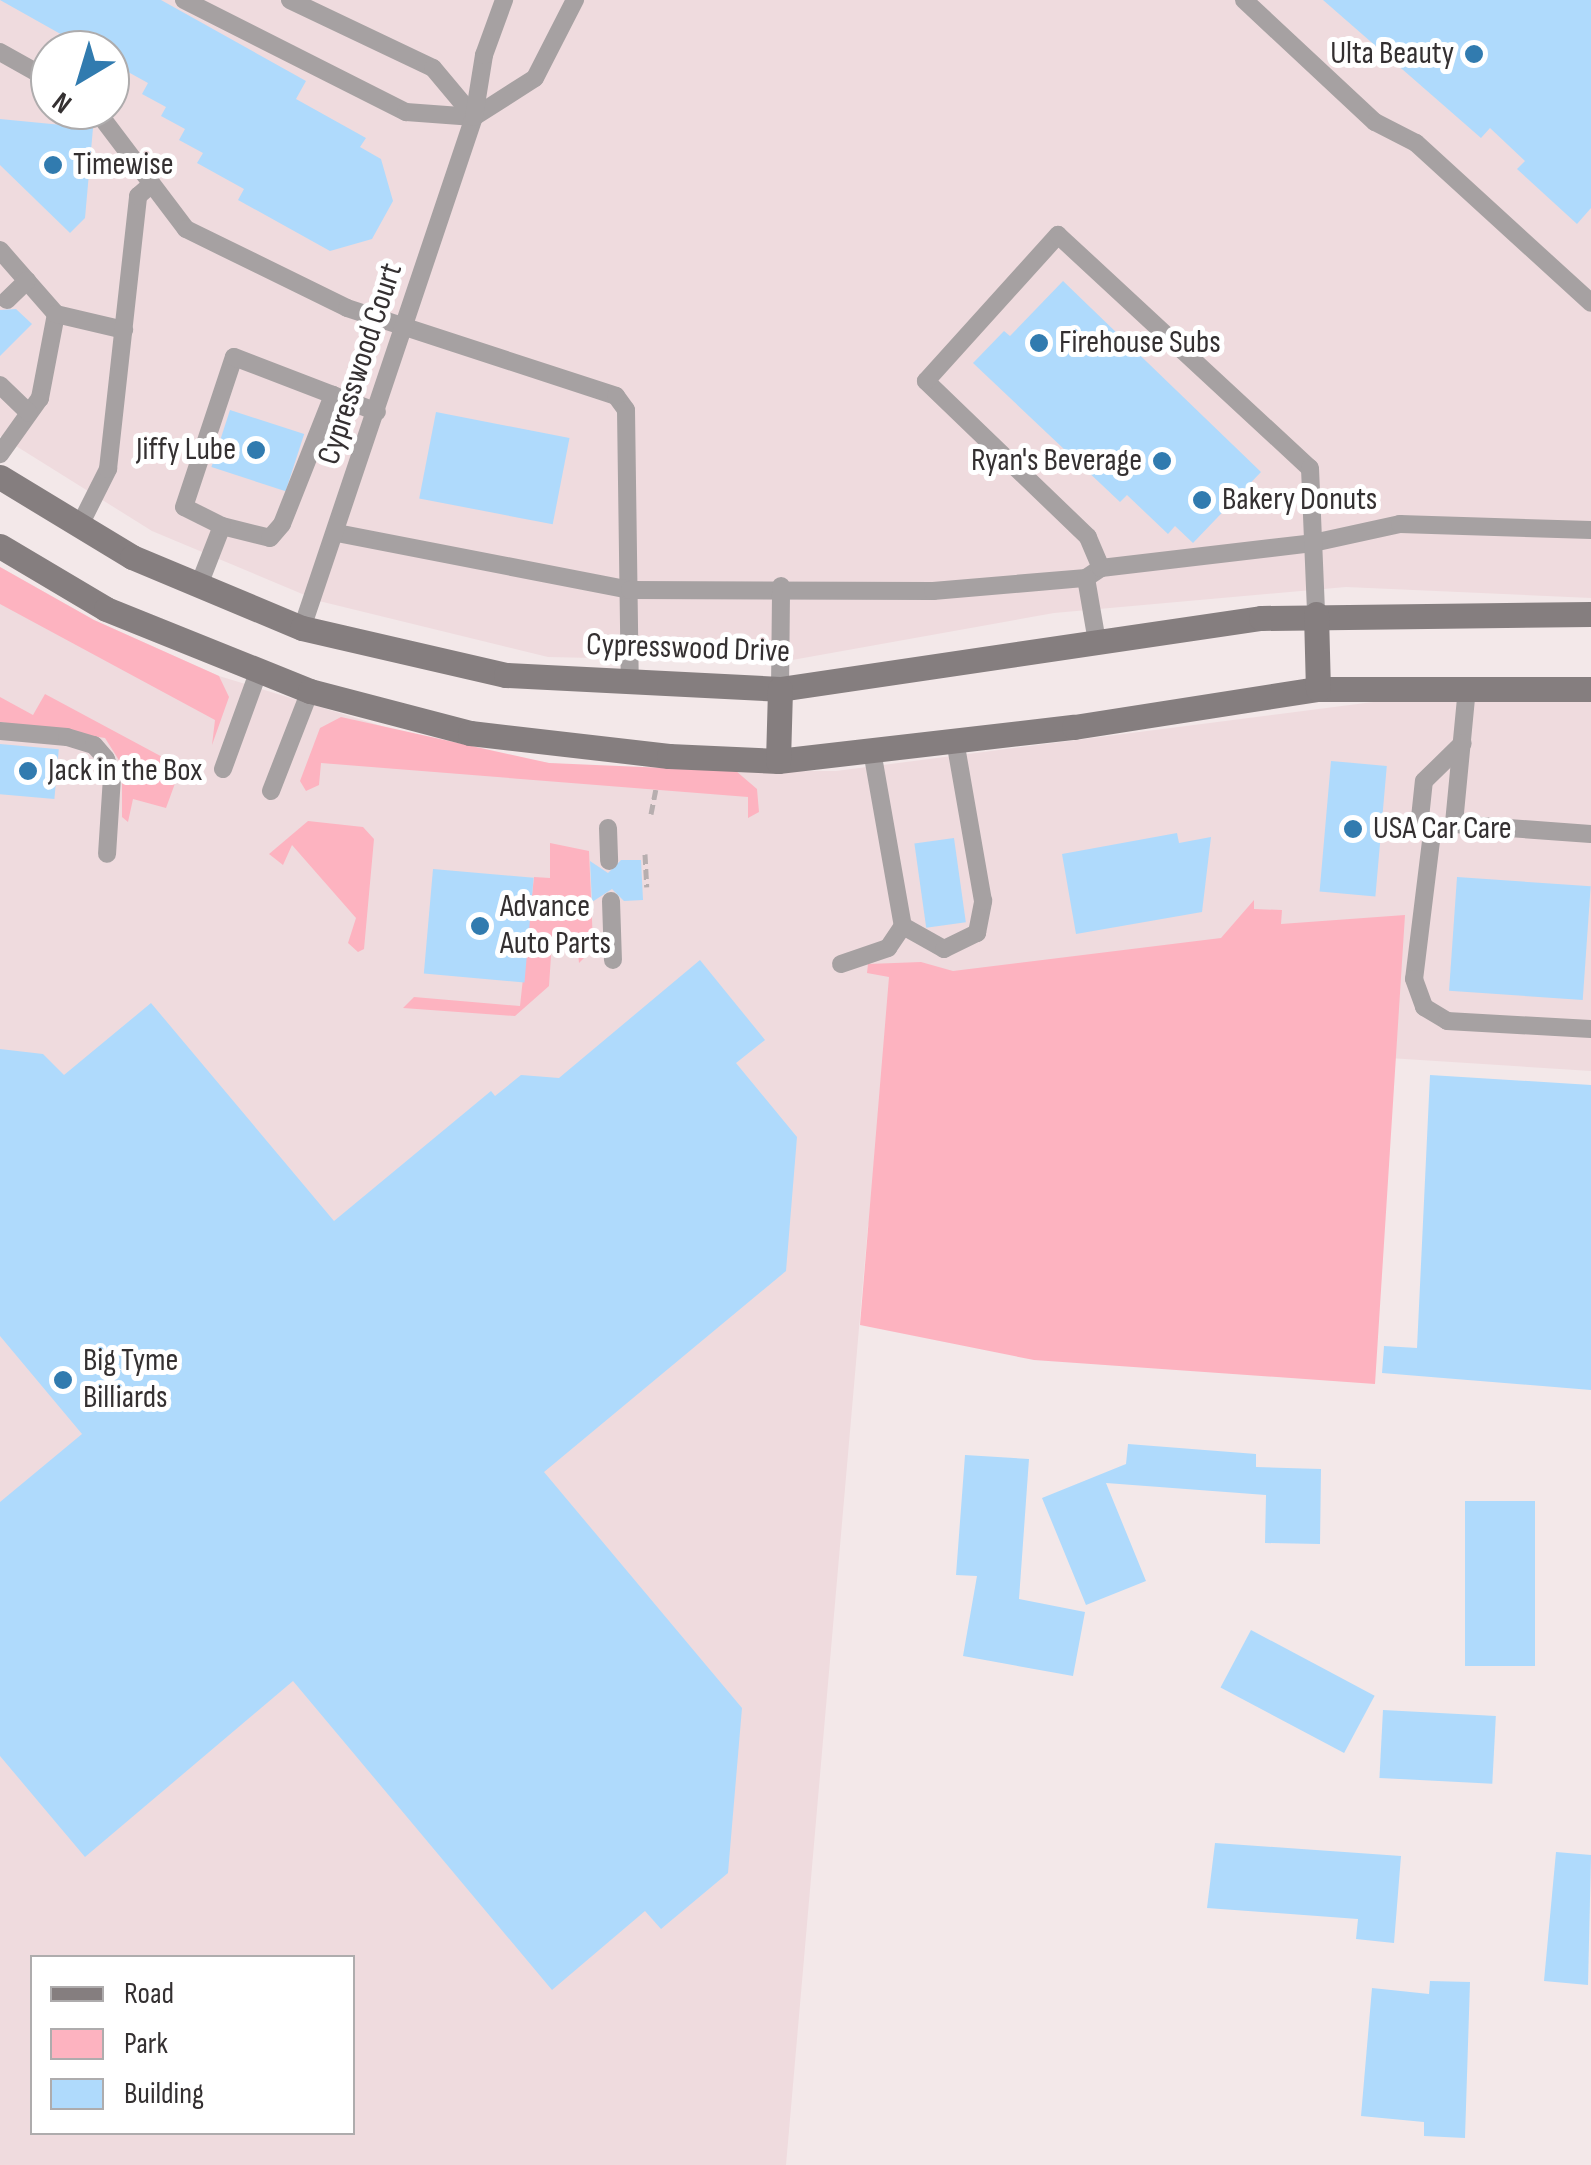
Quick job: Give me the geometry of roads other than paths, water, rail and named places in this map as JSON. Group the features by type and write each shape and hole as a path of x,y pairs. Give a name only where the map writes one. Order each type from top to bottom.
{"main road":[{"name":"Cypresswood Drive","path":"0,476 80,525 200,585 302,628 506,674 780,689 1316,614 1591,614"},
{"path":"0,546 106,609 258,673 310,691 524,742 778,761 955,741 1318,689 1591,688"},
{"path":"1316,614 1318,689"},
{"path":"778,761 780,689"}],"lane":[{"path":"184,0 406,112 474,118 535,78 574,0"},
{"path":"290,0 433,68 474,118"},
{"name":"Cypresswood Court","path":"302,628 474,118 484,56 504,0"},
{"path":"1244,0 1374,122 1416,143 1591,303"},
{"path":"0,52 30,69"},
{"path":"111,130 186,230 347,308 616,396 626,410 630,681"},
{"path":"80,525 108,469 138,196 152,184"},
{"path":"1097,642 1088,537 926,381 1058,235 1310,468 1316,614"},
{"path":"0,250 56,314 124,330"},
{"path":"8,300 27,281"},
{"path":"0,454 40,398 56,314"},
{"path":"333,395 282,524 270,538 222,526 184,507 234,358 333,395 377,412"},
{"path":"0,385 29,413"},
{"path":"337,533 630,590 781,586 933,591 1313,542 1400,524 1591,530"},
{"path":"200,585 222,526"},
{"path":"780,689 781,586"},
{"path":"223,768 258,673"},
{"path":"1454,824 1466,688"},
{"path":"271,791 310,691"},
{"path":"0,730 67,737 94,745 112,776 107,854"},
{"path":"902,926 944,950 978,933 983,902 955,741"},
{"path":"1463,743 1424,781 1420,818 1432,833 1414,979 1424,1007 1447,1022 1591,1028"},
{"path":"840,964 888,948 902,926 872,750"},
{"path":"1432,833 1454,824 1591,834"},
{"path":"608,828 609,861"},
{"path":"611,901 612,960"}],"place":[{"name":"Ulta Beauty","path":"1474,54"},
{"name":"Timewise","path":"53,165"},
{"name":"Firehouse Subs","path":"1039,343"},
{"name":"Jiffy Lube","path":"256,450"},
{"name":"Ryan's Beverage","path":"1162,461"},
{"name":"Bakery Donuts","path":"1202,500"},
{"name":"Jack in the Box","path":"28,771"},
{"name":"USA Car Care","path":"1353,829"},
{"name":"Advance Auto Parts","path":"480,926"},
{"name":"Big Tyme Billiards","path":"63,1380"}]}
